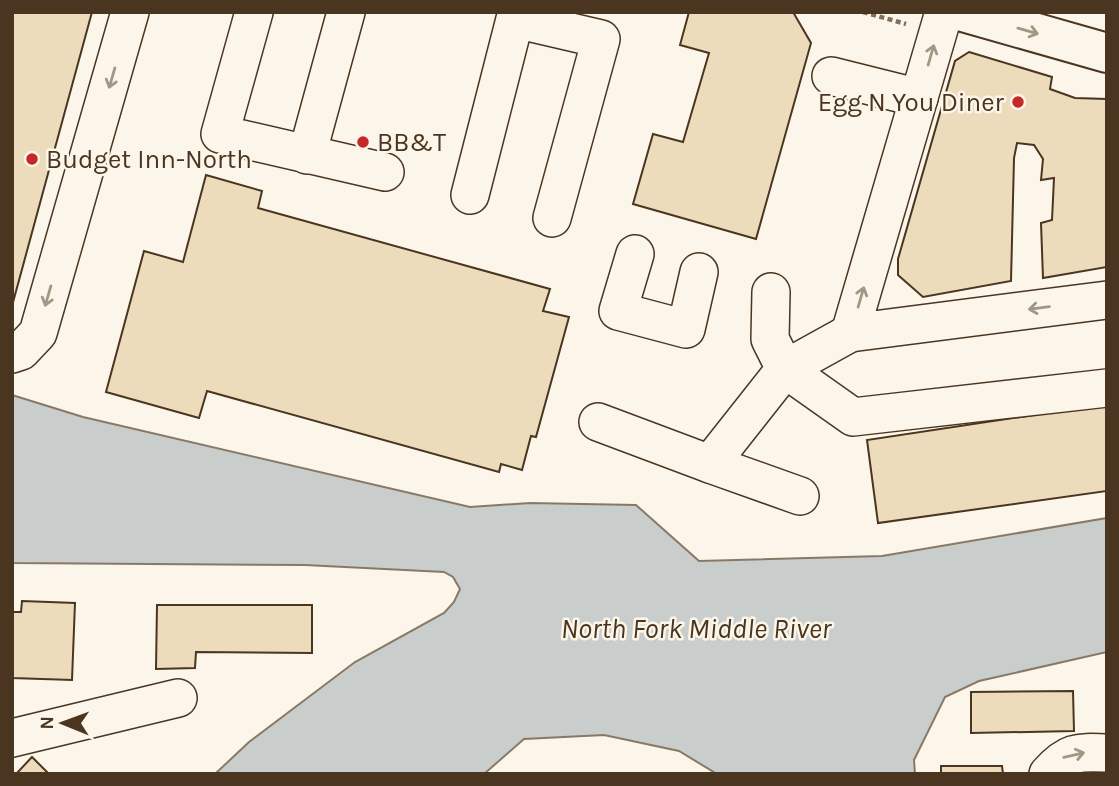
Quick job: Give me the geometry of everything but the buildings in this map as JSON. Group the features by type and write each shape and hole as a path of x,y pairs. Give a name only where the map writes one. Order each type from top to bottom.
{"main road":[{"path":"962,12 1107,53"}],"street":[{"path":"12,354 21,351 38,333 131,12"},
{"path":"254,12 220,134 385,172"},
{"path":"307,155 346,12"},
{"path":"850,333 944,12"},
{"path":"470,195 515,19 601,39 551,218"},
{"path":"831,76 919,98"},
{"path":"635,254 618,311 686,329 699,272"},
{"path":"771,292 770,339 785,369 853,417 1107,388"},
{"path":"710,464 785,369 850,333 1107,300"},
{"path":"597,422 800,495"},
{"path":"12,738 178,698"},
{"path":"1048,774 1063,757 1082,752 1107,753"}],"water":[{"name":"North Fork Middle River","path":"12,395 83,417 470,507 530,503 636,505 699,561 882,556 1107,518 1107,652 979,681 945,697 914,760 915,774 717,774 679,751 604,735 524,739 484,774 215,774 249,742 355,662 444,613 454,602 460,589 453,577 444,572 305,565 12,563"}],"place":[{"name":"Egg N You Diner","path":"1018,102"},
{"name":"BB&T","path":"363,142"},
{"name":"Budget Inn-North","path":"32,159"}]}
